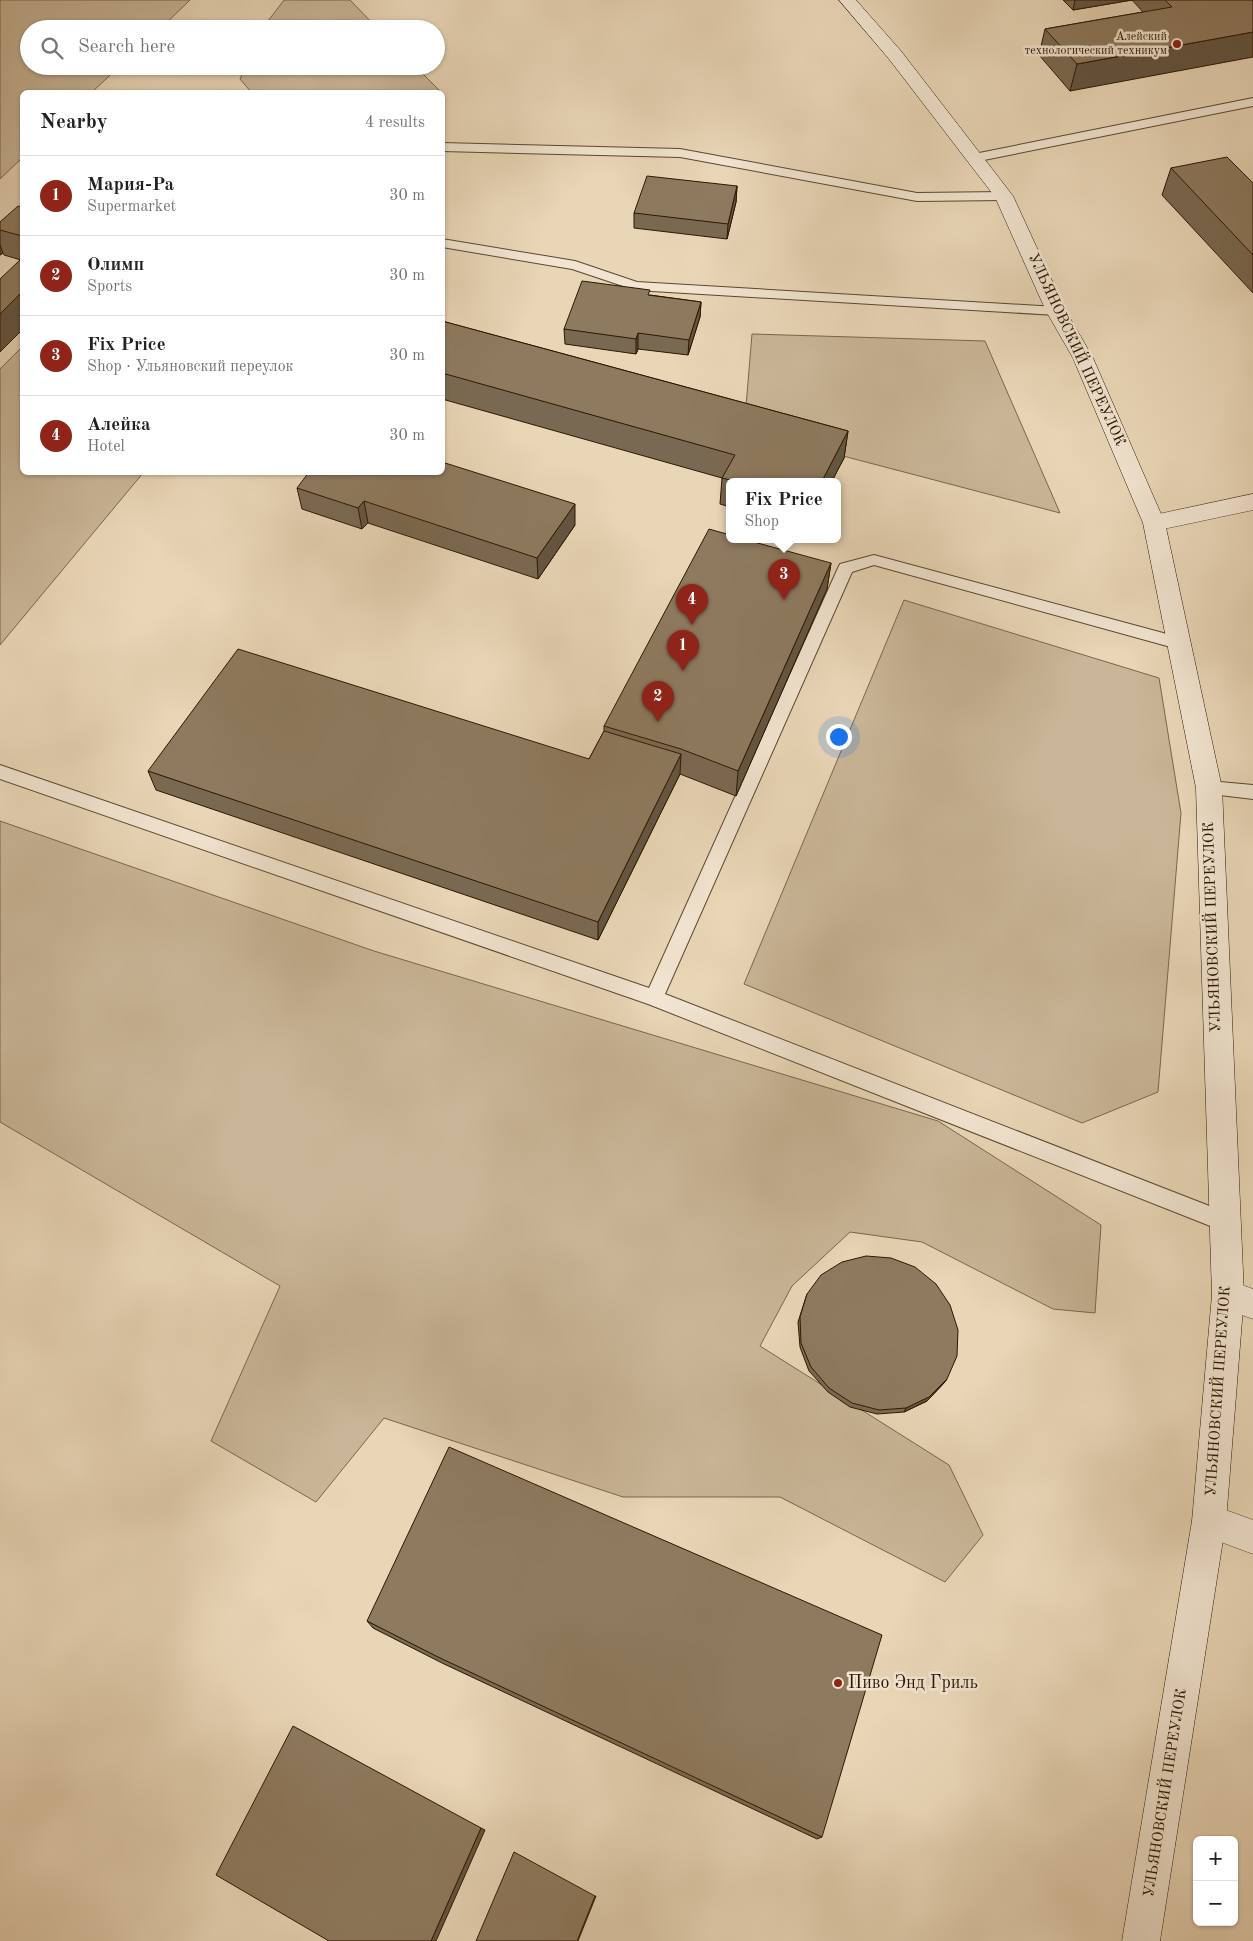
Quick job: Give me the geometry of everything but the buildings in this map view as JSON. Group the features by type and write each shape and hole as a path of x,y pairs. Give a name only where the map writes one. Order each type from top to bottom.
{"main road":[{"name":"УЛЬЯНОВСКИЙ ПЕРЕУЛОК","path":"847,0 895,56 1004,196 1056,311 1083,358 1154,524 1208,788 1223,1221 1240,1300 1209,1521 1141,1941"},
{"path":"1154,524 1253,502"},
{"path":"1209,1521 1253,1537"}],"lane":[{"path":"974,158 1253,102"},
{"path":"445,147 680,153 916,197 1004,196"},
{"path":"445,244 575,265 635,286 1056,311"},
{"path":"654,998 846,568 874,560 1178,643"},
{"path":"0,772 654,998 1223,1221"},
{"path":"1208,788 1253,792"}],"shaded area":[{"path":"0,0 190,0 169,20 20,20 20,75 110,75 94,90 20,90 20,160 0,179"},
{"path":"284,0 350,0 369,20 269,20"},
{"path":"242,75 424,75 439,90 249,90 240,79"},
{"path":"752,334 985,341 1060,513 744,430"},
{"path":"20,349 20,475 141,475 0,645 0,369"},
{"path":"904,600 1159,678 1181,813 1158,1092 1082,1123 744,984"},
{"path":"0,821 374,951 938,1121 1101,1225 1095,1313 1053,1309 922,1242 850,1232 792,1286 760,1346 949,1465 983,1535 945,1582 780,1497 623,1497 384,1418 316,1502 211,1441 280,1286 0,1122"}],"place":[{"name":"Алейский технологический техникум","path":"1177,44"},
{"name":"Fix Price","path":"784,600"},
{"name":"Алейка","path":"692,625"},
{"name":"Мария-Ра","path":"683,671"},
{"name":"Олимп","path":"658,722"},
{"name":"Пиво Энд Гриль","path":"838,1683"}]}
